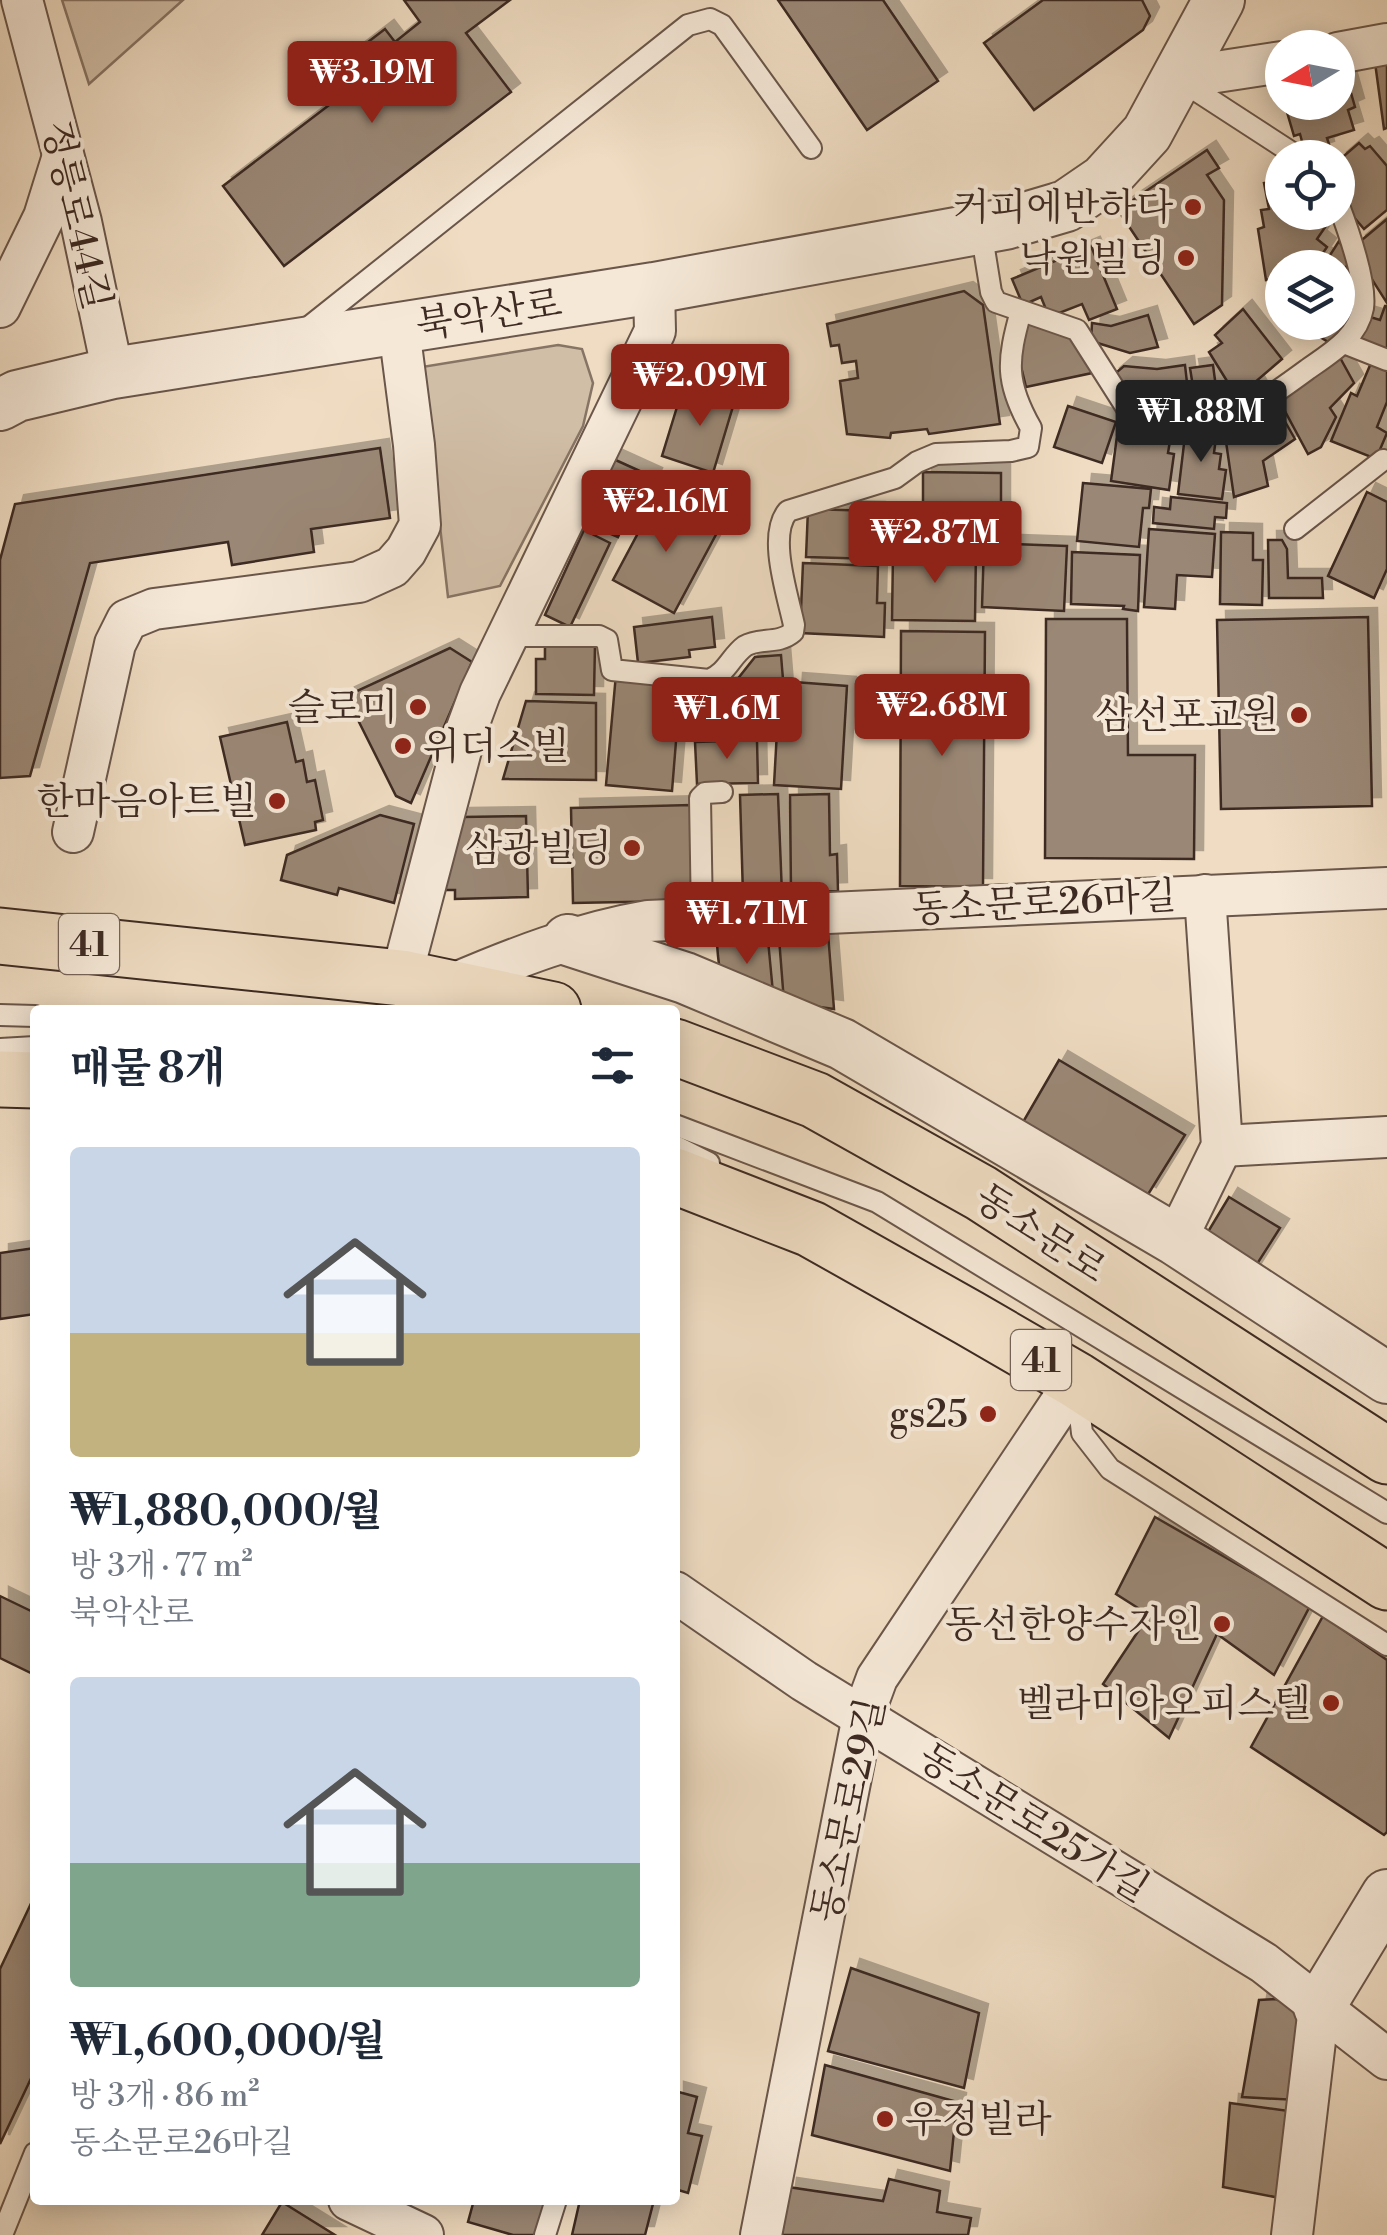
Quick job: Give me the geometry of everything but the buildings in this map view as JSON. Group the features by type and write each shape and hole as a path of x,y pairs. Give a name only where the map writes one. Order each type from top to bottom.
{"main road":[{"name":"41","path":"0,936 425,982 530,1005"},
{"name":"동소문로","path":"680,1049 815,1100 981,1193 1387,1456"},
{"path":"0,1079 30,1080"},
{"name":"41","path":"680,1178 811,1230 1076,1380 1387,1582"}],"street":[{"name":"정릉로44길","path":"22,0 64,152 113,373"},
{"name":"북악산로","path":"0,405 16,396 113,373 654,288 980,228 1066,206 1104,180 1146,133 1214,3"},
{"path":"1355,50 1387,44"},
{"path":"1177,78 1265,65"},
{"path":"0,307 44,217 64,152"},
{"path":"425,982 462,745 480,693 654,330 654,288"},
{"path":"73,832 115,644 127,620 154,609 359,582 392,567 406,551 420,526 399,329"},
{"name":"동소문로26마길","path":"425,982 648,921 1387,888"},
{"path":"1176,1240 1222,1146 1205,895"},
{"path":"568,940 685,978 821,1033 1176,1240 1387,1378"},
{"path":"1222,1146 1387,1137"},
{"name":"동소문로29길","path":"761,2235 862,1716 876,1678 1076,1380"},
{"name":"동소문로25가길","path":"680,1595 804,1680 1264,1964 1387,2058"},
{"path":"1292,2235 1319,2007 1387,1896"},
{"path":"359,2205 423,2235"}],"lane":[{"path":"284,347 688,24 710,20 722,25 810,148"},
{"path":"1177,78 1272,140"},
{"path":"980,228 996,302 1077,330 1126,407 1138,414 1186,425 1240,416 1344,344 1363,308 1345,230"},
{"path":"507,636 599,636 606,640 612,670 709,680 722,673 747,644 786,638 794,625 778,534 788,511 895,478 936,454 1018,451 1028,446 1031,428 1017,402 1009,372 1020,311"},
{"path":"1344,344 1387,360"},
{"path":"1295,530 1386,458"},
{"path":"702,918 700,798 705,792 722,792"},
{"path":"0,1015 30,1016"},
{"path":"0,1049 30,1047"},
{"path":"680,1127 877,1202 1387,1514"},
{"path":"680,1148 958,1288"},
{"path":"993,1308 1387,1558"},
{"path":"1076,1380 1082,1433 1110,1469 1387,1646"},
{"path":"2,2235 30,2165"},
{"path":"546,2235 555,2205"}],"shaded area":[{"path":"62,0 183,0 89,84"},
{"path":"558,345 582,349 593,383 583,426 500,586 448,597 422,367"}],"place":[{"name":"커피에반하다","path":"1193,207"},
{"name":"낙원빌딩","path":"1186,258"},
{"name":"슬로미","path":"418,707"},
{"name":"삼선포교원","path":"1299,715"},
{"name":"위더스빌","path":"403,746"},
{"name":"한마음아트빌","path":"277,801"},
{"name":"삼광빌딩","path":"632,848"},
{"name":"gs25","path":"988,1414"},
{"name":"동선한양수자인","path":"1222,1624"},
{"name":"벨라미아오피스텔","path":"1331,1703"},
{"name":"우정빌라","path":"885,2119"}]}
